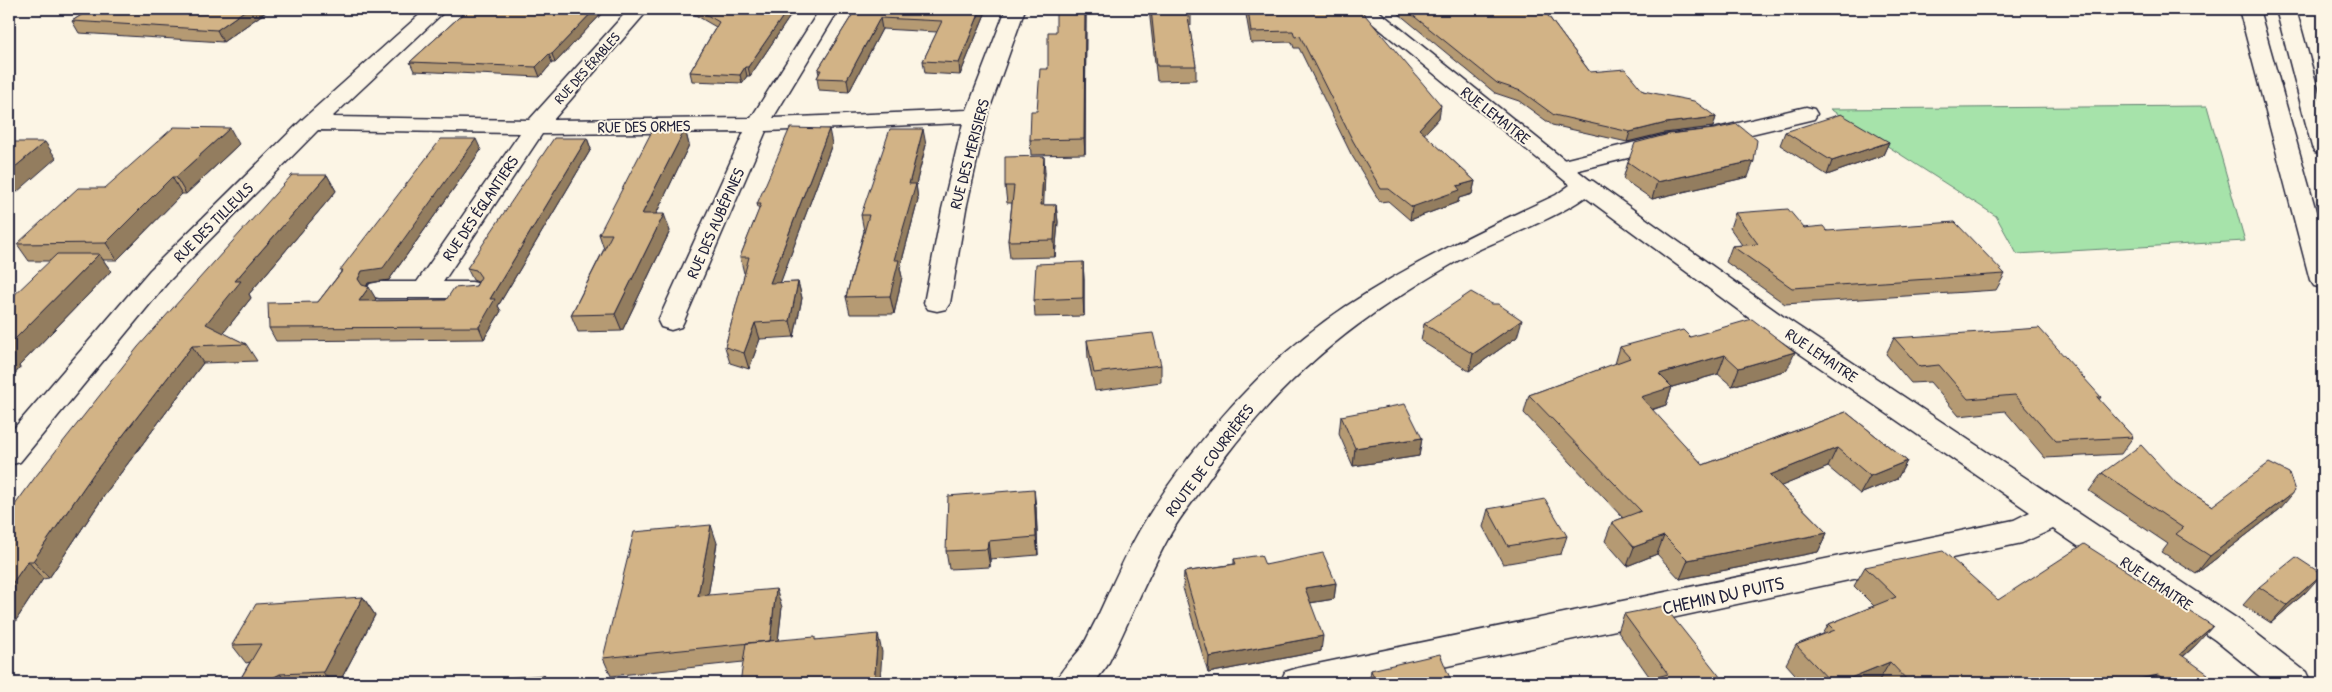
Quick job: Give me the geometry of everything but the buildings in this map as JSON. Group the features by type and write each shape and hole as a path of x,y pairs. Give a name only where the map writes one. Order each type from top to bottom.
{"main road":[{"name":"RUE DES TILLEULS","path":"9,454 160,276 312,123 437,9"},
{"name":"RUE DES ÉRABLES","path":"535,127 639,9"},
{"name":"RUE DES AUBÉPINES","path":"672,321 758,125 829,9"},
{"name":"RUE DES MERISIERS","path":"937,303 954,209 976,116 1016,9"},
{"name":"RUE LEMAITRE","path":"1364,9 1574,176 1774,323 2227,630 2293,683"},
{"path":"2249,9 2323,280"},
{"path":"2286,9 2323,147"},
{"name":"ROUTE DE COURRIÈRES","path":"1073,683 1095,656 1158,527 1202,464 1246,408 1298,357 1353,314 1398,285 1465,247 1564,200 1574,176 1664,142 1709,137 1806,114"},
{"name":"RUE DES ORMES","path":"312,123 535,127 758,125 976,116"},
{"name":"RUE DES ÉGLANTIERS","path":"425,290 535,127"},
{"path":"379,290 472,290"},
{"name":"CHEMIN DU PUITS","path":"1298,683 2022,531 2055,513"}],"green space":[{"path":"2207,106 2245,241 2017,254 1996,216 1830,109"}]}
